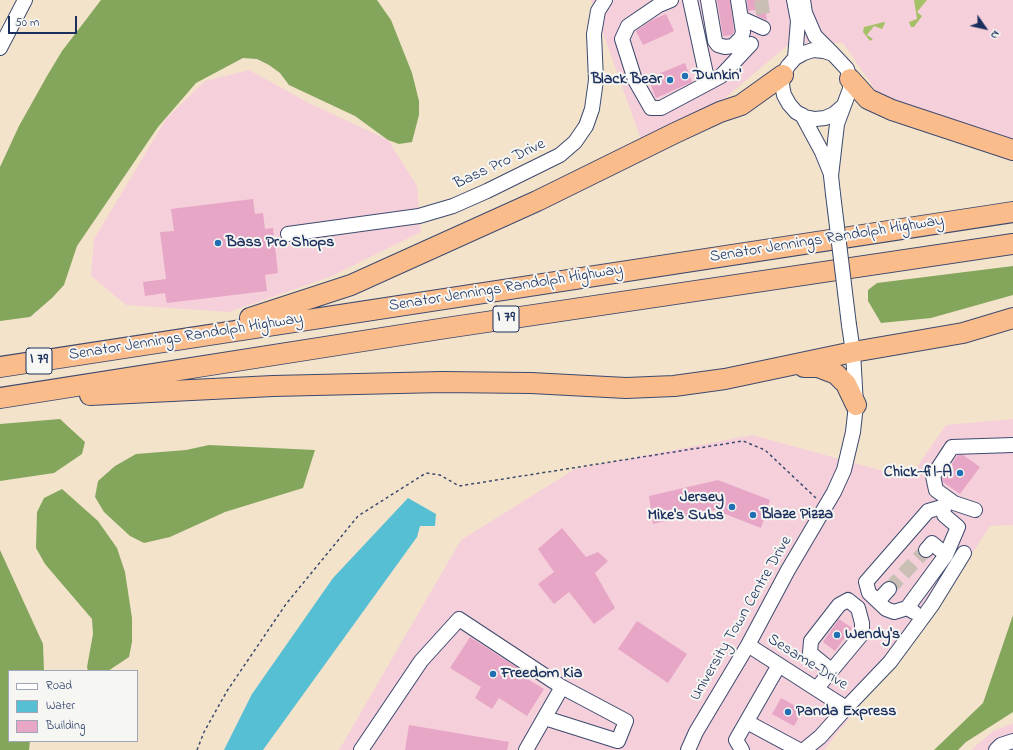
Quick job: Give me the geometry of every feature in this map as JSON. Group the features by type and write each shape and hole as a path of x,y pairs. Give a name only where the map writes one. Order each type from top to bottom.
{"highway":[{"path":"79,355 168,334 244,320 351,285 537,202 688,127 720,112 741,105 783,75"},
{"path":"850,78 868,99 892,110 1013,150"},
{"name":"Senator Jennings Randolph Highway","path":"0,367 1013,212"},
{"name":"Senator Jennings Randolph Highway","path":"0,398 446,328 1013,244"},
{"path":"0,402 89,395 281,385 442,382 531,383 587,388 642,388 674,386 718,380 853,352 963,333 1013,318"},
{"path":"786,366 818,367 836,374 846,384 856,405"}],"street":[{"path":"0,48 25,0"},
{"name":"Bass Pro Drive","path":"288,234 419,216 440,210 487,192 560,155 575,142 586,126 592,109 596,80 594,34 598,11 605,0"},
{"path":"670,0 659,5 628,26 622,39 635,80 651,108 662,108 721,76 759,33 741,18"},
{"path":"690,0 708,83"},
{"path":"708,0 715,41 718,45 725,47 733,46 741,38 743,32 738,0"},
{"path":"794,0 798,21 795,58"},
{"path":"804,0 805,13 815,36 847,69 850,78"},
{"path":"699,37 713,31"},
{"path":"783,75 795,58 804,53 814,50 833,54"},
{"name":"University Town Centre Drive","path":"783,75 784,95 789,104 802,115 819,146 831,176"},
{"name":"University Town Centre Drive","path":"688,750 696,732 748,645 788,570 826,507 844,470 853,432 856,405 853,352 831,176 837,124 842,107 850,89 850,78"},
{"path":"802,115 815,119 825,118 834,114 842,107"},
{"path":"976,510 954,503 936,490 933,476 952,447 1013,444"},
{"path":"928,511 943,514 958,527 946,555 907,608 894,612 886,609 869,594 866,582 920,520 928,511"},
{"path":"920,520 929,546 946,555"},
{"name":"Sesame Drive","path":"748,645 818,688 846,708 890,662 923,618 964,552"},
{"path":"878,602 889,590"},
{"path":"818,688 831,670 862,634 862,622 858,608 848,600 839,605 811,641 810,653 831,670"},
{"path":"907,608 923,618"},
{"path":"361,750 421,661 459,619 562,687 626,721 618,741 545,718"},
{"path":"742,750 736,740 780,665"},
{"path":"526,750 562,687"},
{"path":"804,750 820,737 846,708"},
{"path":"747,722 799,750"},
{"path":"996,750 1001,745 1013,741"}],"path":[{"path":"197,750 204,732 231,685 286,604 353,522 358,516 426,473 440,475 459,486 743,441 765,450 826,507"}],"shaded area":[{"path":"591,0 1013,0 1013,142 881,98 843,43 789,44 724,99 642,142"},
{"path":"249,70 309,103 388,140 417,186 421,232 330,277 229,312 126,305 91,276 94,239 166,119 205,81"},
{"path":"1013,419 1013,525 990,526 934,612 824,750 339,750 461,540 575,469 752,435 909,478 946,425"},
{"path":"1013,723 1013,750 971,750 993,731"}],"green space":[{"path":"101,0 377,0 391,20 412,73 419,101 419,115 412,142 399,144 388,140 355,116 289,85 280,73 269,65 257,59 243,58 196,83 158,127 77,246 64,285 52,298 30,317 0,321 0,167 19,126 62,51"},
{"path":"914,0 927,0 917,12 922,16 914,27 911,27 909,22 917,19"},
{"path":"885,23 882,29 874,26 867,35 873,39 870,41 863,32 864,27"},
{"path":"1013,266 1013,295 931,318 881,323 868,301 868,290 877,283"},
{"path":"60,419 85,442 82,454 54,473 0,481 0,424"},
{"path":"209,445 315,450 303,488 225,512 170,537 144,543 130,536 104,512 95,497 98,481 115,466 136,454 186,450"},
{"path":"62,489 98,521 117,548 125,572 132,618 132,642 129,657 110,670 88,670 93,634 92,619 45,564 36,548 37,512 44,498"},
{"path":"0,550 43,644 44,670 8,670 8,742 30,742 29,750 0,750"},
{"path":"1013,615 1013,712 966,742 958,750 934,750 983,703"}],"water":[{"path":"408,498 436,514 435,526 420,526 417,537 263,750 224,750 252,694 333,578"}],"building":[{"path":"717,0 730,0 734,31 732,35 723,36"},
{"path":"747,0 764,0 767,20 757,16 756,10 748,11"},
{"path":"666,14 674,31 643,45 636,31 652,20"},
{"name":"Black Bear","path":"685,63 692,82 656,98 648,78"},
{"name":"Bass Pro Shops","path":"253,199 255,214 263,213 265,229 273,228 278,273 265,275 267,291 167,303 165,293 145,296 143,282 166,279 160,232 174,231 171,209"},
{"name":"Chick-fil-A","path":"958,455 963,455 980,467 960,494 943,482 942,478"},
{"path":"718,480 770,500 761,528 715,510 653,524 649,496"},
{"path":"562,528 586,557 598,552 608,561 595,573 615,608 594,624 569,592 554,604 538,584 554,572 538,549"},
{"name":"Wendy's","path":"839,619 852,628 835,651 823,642"},
{"path":"637,621 687,654 668,683 618,649"},
{"name":"Freedom Kia","path":"470,637 527,674 524,677 544,689 527,716 499,698 492,709 475,698 481,687 450,668"},
{"name":"Panda Express","path":"781,698 803,710 794,726 772,714"},
{"path":"409,725 509,742 507,750 405,750"}],"tunnel":[{"path":"761,0 764,20"},
{"path":"889,589 926,550"}],"place":[{"name":"Dunkin'","path":"685,76"},
{"name":"Black Bear","path":"670,80"},
{"name":"Bass Pro Shops","path":"218,243"},
{"name":"Chick-fil-A","path":"960,473"},
{"name":"Jersey Mike's Subs","path":"732,507"},
{"name":"Blaze Pizza","path":"753,515"},
{"name":"Wendy's","path":"837,635"},
{"name":"Freedom Kia","path":"493,674"},
{"name":"Panda Express","path":"788,712"}]}
